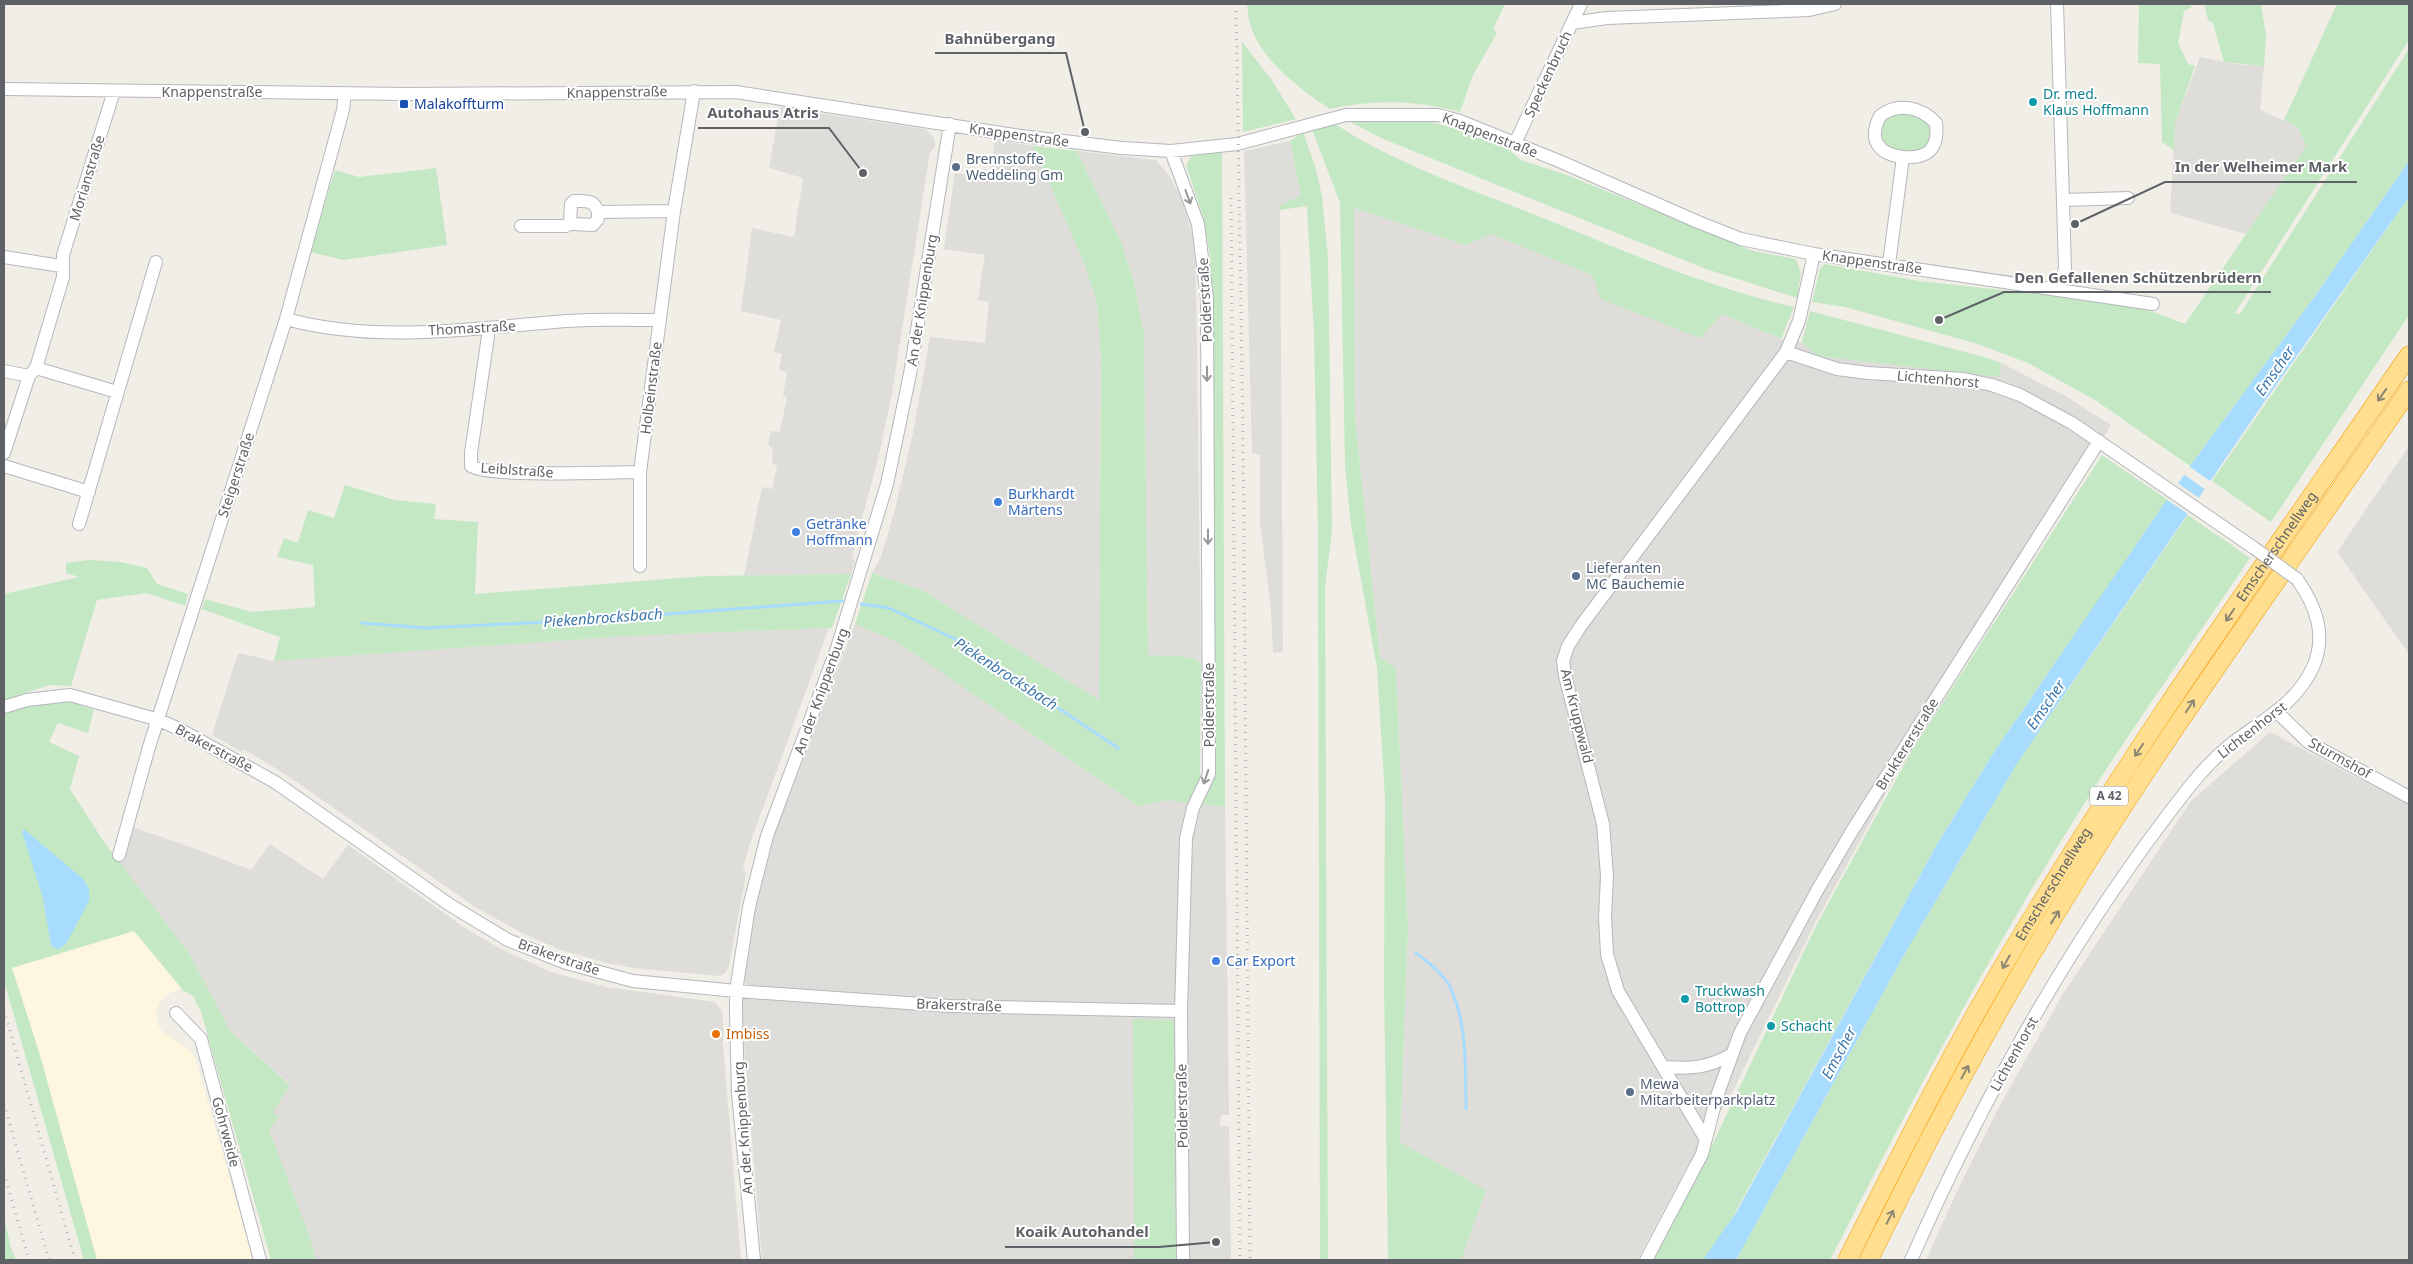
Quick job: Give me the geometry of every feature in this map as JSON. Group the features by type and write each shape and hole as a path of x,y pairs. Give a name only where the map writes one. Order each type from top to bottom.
{"highway":[{"name":"Emscherschnellweg","path":"1847,1260 1900,1154 1972,1021 2068,858 2221,628 2409,355"},
{"name":"Emscherschnellweg","path":"1868,1260 1948,1102 2027,962 2098,847 2164,746 2409,390"}],"street":[{"name":"Speckenbruch","path":"1515,143 1581,4"},
{"path":"1572,23 1606,18 1809,10 1835,4"},
{"path":"2054,288 2062,281 2065,271 2057,4"},
{"name":"Knappenstraße","path":"4,89 345,93 694,91 776,97 1114,147 1171,151 1237,144 1346,115 1438,115 1460,121 1515,143 1741,239 1814,254 2153,304"},
{"name":"Morianstraße","path":"4,453 33,372 63,277 61,266 114,91"},
{"name":"Holbeinstraße","path":"640,566 638,519 640,472 674,211 694,91"},
{"name":"Steigerstraße","path":"119,855 159,720 286,319 343,110 345,93"},
{"path":"1897,107 1920,110 1936,123 1935,143 1928,154 1917,158 1903,158 1886,154 1877,144 1874,135 1880,116 1897,107"},
{"name":"An der Knippenburg","path":"754,1260 738,1092 736,991 749,907 767,836 840,640 887,484 910,374 950,124"},
{"name":"Polderstraße","path":"1171,151 1198,224 1207,299 1209,774 1193,808 1186,838 1181,1011 1184,1260"},
{"path":"1889,264 1903,158"},
{"path":"2063,200 2128,198"},
{"path":"521,226 566,226 571,222 594,225 598,219 598,212 594,204 590,201 574,201 571,204 571,222"},
{"path":"598,212 674,211"},
{"name":"Am Kruppwald","path":"1705,1138 1618,990 1607,954 1605,917 1607,876 1603,824 1563,661 1568,646 1599,600 1786,352 1798,321 1814,254"},
{"path":"4,257 61,266"},
{"path":"79,524 117,392 142,295 156,262"},
{"name":"Thomastraße","path":"286,319 319,328 454,332 569,321 659,320"},
{"name":"Leiblstraße","path":"489,329 471,453 471,466 488,471 640,472"},
{"name":"Lichtenhorst","path":"1786,352 1837,369 1868,373 1950,377 1992,385 2046,406 2297,579 2316,611 2319,628 2318,648 2312,668 2303,685 2277,712 2230,744 2209,763 2151,838 2102,909 2025,1032 1939,1197 1911,1260"},
{"path":"4,371 33,372 117,392"},
{"name":"Bruktererstraße","path":"1646,1260 1702,1154 1705,1138 1731,1055 1740,1033 1774,971 1852,831 2099,441"},
{"path":"4,466 89,492"},
{"name":"Brakerstraße","path":"4,707 28,700 70,694 159,720 179,729 275,782 450,905 508,940 566,963 633,980 736,991 950,1006 1181,1011"},
{"name":"Sturmshof","path":"2277,712 2308,742 2409,797"},
{"name":"Gohrweide","path":"176,1013 202,1039 260,1260"},
{"path":"1664,1067 1691,1069 1712,1065 1731,1055"}],"shaded area":[{"path":"2200,57 2236,64 2264,66 2260,110 2298,127 2306,146 2246,234 2170,213 2175,124"},
{"path":"780,107 925,129 932,135 935,141 935,147 930,152 892,393 880,451 852,556 855,561 851,574 744,576 762,487 772,489 777,467 772,462 773,451 768,444 771,431 780,432 787,397 783,396 787,372 779,370 782,354 774,352 781,320 741,311 752,228 794,237 803,178 769,168"},
{"path":"995,140 1033,146 1084,263 1097,302 1101,358 1099,700 922,590 872,573 881,557 895,509 913,433 930,337 985,343 989,302 978,300 985,255 944,249 955,173 989,178"},
{"path":"1290,141 1301,196 1280,205 1283,652 1273,653 1271,609 1260,523 1260,455 1252,453 1244,151"},
{"path":"1077,151 1156,160 1169,176 1182,199 1193,235 1196,274 1201,663 1197,660 1176,656 1148,656 1144,334 1134,283 1123,246"},
{"path":"1354,207 1465,245 1491,234 1592,275 1722,314 1781,339 1802,342 1817,356 1999,376 2001,363 2064,395 2111,425 1909,751 1813,927 1734,1089 1686,1168 1637,1260 1461,1260 1486,1190 1400,1142 1408,929 1396,668 1380,657 1355,416"},
{"path":"2409,446 2409,654 2337,552"},
{"path":"855,624 895,641 1138,806 1168,800 1225,807 1229,1115 1221,1115 1220,1126 1229,1126 1231,1260 762,1260 741,1011 754,908 773,838"},
{"path":"829,628 749,846 743,867 746,874 729,966 726,972 720,976 634,968 607,963 561,950 522,933 475,907 291,778 244,749 242,752 212,735 238,653 274,661 628,636"},
{"path":"2270,732 2409,805 2409,1260 1926,1260 1956,1193 2000,1105 2063,994 2191,801"},
{"path":"129,826 251,870 270,844 323,879 348,845 465,928 503,950 551,972 606,987 715,1002 723,1013 723,1045 741,1260 316,1260 308,1232 268,1130 278,1117 272,1112 290,1084 231,1032 189,953 117,860"},
{"path":"134,931 182,989 172,992 161,1000 156,1012 158,1025 163,1032 190,1050 195,1057 253,1260 97,1260 39,1052 12,968"}],"green space":[{"path":"1247,4 1505,4 1493,29 1497,33 1473,75 1460,112 1428,105 1395,102 1379,102 1330,109 1295,84 1273,63 1256,40 1250,24"},
{"path":"2139,4 2191,4 2191,8 2184,11 2178,43 2188,64 2195,66 2175,124 2174,150 2162,142 2160,64 2138,63"},
{"path":"2204,4 2261,4 2266,36 2264,66 2224,62 2213,23 2208,20"},
{"path":"2337,4 2409,4 2409,40 2235,313 2240,314 2409,49 2409,161 2315,296 2190,466 2095,400 2028,363 1978,344 1845,307 1812,302 1820,269 1825,264 1919,281 2114,302 2154,312 2185,324 2306,146 2298,127 2284,120"},
{"path":"1242,42 1271,79 1296,119 1243,132"},
{"path":"1909,112 1931,124 1931,140 1925,149 1918,153 1895,151 1882,142 1880,127 1889,113"},
{"path":"1345,119 1398,119 1431,122 1453,128 1508,149 1521,160 1567,175 1753,251 1796,259 1801,273 1797,298 1706,269 1381,138"},
{"path":"1332,122 1406,163 1459,185 1696,278 1761,299 1794,307 1781,339 1722,314 1700,338 1601,299 1592,275 1491,234 1465,245 1354,208 1355,416 1380,657 1396,668 1408,929 1400,1142 1486,1190 1461,1260 1388,1260 1384,983 1385,798 1377,668 1351,525 1345,466 1340,203 1312,129"},
{"path":"1303,132 1316,169 1322,197 1328,258 1332,530 1325,587 1328,1260 1320,1260 1318,532 1314,333 1307,206 1280,210 1280,205 1301,196 1290,141"},
{"path":"1033,146 1077,151 1123,246 1134,283 1144,334 1148,655 1183,657 1201,663 1200,777 1189,803 1168,800 1138,806 895,641 855,624 872,573 922,590 1099,700 1101,358 1097,302 1084,263"},
{"path":"1222,151 1225,807 1202,804 1215,773 1210,255 1203,216 1186,165 1193,154"},
{"path":"436,168 447,245 344,260 310,252 335,170 359,177"},
{"path":"2409,197 2409,315 2271,522 2212,481"},
{"path":"1810,311 1984,357 2001,363 1999,377 1817,356 1802,342"},
{"path":"2102,455 2168,500 1994,752 1936,846 1726,1229 1703,1260 1653,1260 1700,1171 1815,928 1911,752"},
{"path":"345,485 394,500 436,504 434,519 478,522 475,594 705,576 851,574 832,628 628,636 274,661 280,637 202,609 205,599 252,612 315,607 313,565 277,557 284,538 298,543 308,510 334,518"},
{"path":"2188,515 2250,558 2084,804 2016,915 1890,1144 1830,1260 1736,1260 1904,955 2016,765"},
{"path":"89,560 120,562 147,568 157,584 188,594 185,606 146,593 97,600 71,686 50,685 4,700 4,594 79,577 66,573 66,563"},
{"path":"60,698 94,710 88,733 58,723 49,742 79,756 70,789 104,842 189,953 231,1032 290,1085 273,1112 279,1117 269,1130 308,1232 316,1260 271,1260 201,1012 193,996 182,990 134,931 12,968 39,1052 97,1260 84,1260 4,981 4,713 28,703"},
{"path":"1133,1019 1174,1020 1176,1260 1134,1260"},
{"path":"4,1217 11,1248 16,1260 4,1260"}],"water":[{"name":"Emscher","path":"2409,161 2409,197 2265,401 2016,765 1904,955 1736,1260 1703,1260 1737,1211 1936,846 1994,752 2190,466 2315,296"},
{"path":"24,829 83,879 89,889 89,901 66,944 59,949 51,946 43,898 22,832"}],"pier":[{"path":"2187,465 2213,483 2207,491 2182,473"},
{"path":"2176,482 2202,500 2191,516 2166,499"}],"waterway":[{"name":"Piekenbrocksbach","path":"362,623 426,628 586,620 843,601"},
{"name":"Piekenbrocksbach","path":"861,604 889,608 955,639 1118,748"},
{"path":"1416,953 1444,978 1451,989 1456,1003 1463,1033 1466,1109"}],"railway":[{"path":"1236,4 1243,435 1250,1260"},
{"path":"1231,198 1240,1260"},
{"path":"4,1010 75,1260"},
{"path":"4,1104 49,1260"},
{"path":"4,1173 29,1260"}],"place":[{"name":"Dr. med. Klaus Hoffmann","path":"2033,102"},
{"name":"Malakoffturm","path":"404,104"},
{"name":"Bahnübergang","path":"1085,132"},
{"name":"Brennstoffe Weddeling Gm","path":"956,167"},
{"name":"Autohaus Atris","path":"863,173"},
{"name":"In der Welheimer Mark","path":"2075,224"},
{"name":"Den Gefallenen Schützenbrüdern","path":"1939,320"},
{"name":"Burkhardt Märtens","path":"998,502"},
{"name":"Getränke Hoffmann","path":"796,532"},
{"name":"Lieferanten MC Bauchemie","path":"1576,576"},
{"name":"Car Export","path":"1216,961"},
{"name":"Truckwash Bottrop","path":"1685,999"},
{"name":"Schacht","path":"1771,1026"},
{"name":"Imbiss","path":"716,1034"},
{"name":"Mewa Mitarbeiterparkplatz","path":"1630,1092"},
{"name":"Koaik Autohandel","path":"1216,1242"}]}
